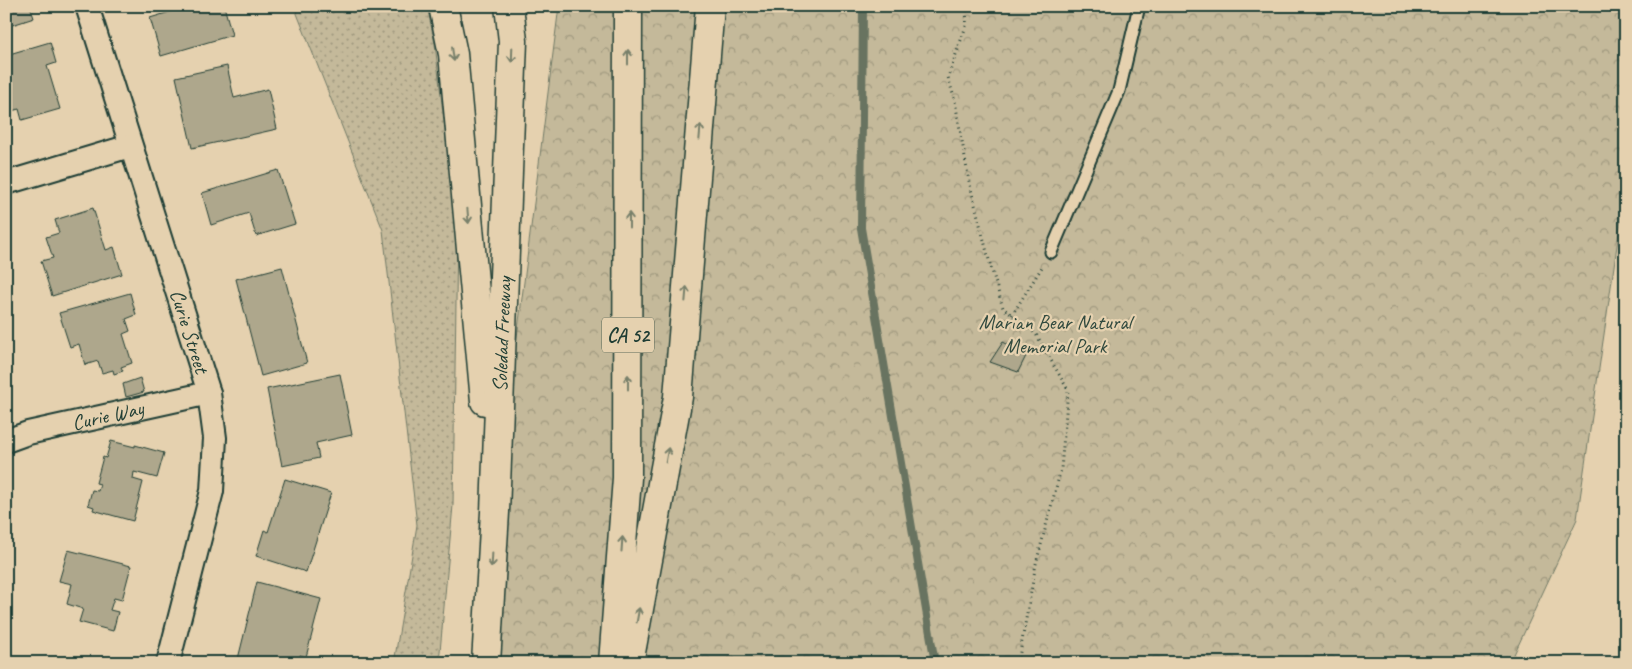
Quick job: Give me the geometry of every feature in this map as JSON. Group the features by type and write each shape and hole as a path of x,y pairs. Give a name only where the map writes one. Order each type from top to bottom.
{"highway":[{"path":"443,6 453,54 495,512"},
{"name":"Soledad Freeway","path":"486,663 495,512 513,41 510,6"},
{"name":"CA 52","path":"613,663 627,478 628,6"},
{"path":"629,663 678,397 710,6"}],"street":[{"name":"Curie Street","path":"87,6 209,394 215,438 212,491 168,663"},
{"path":"6,183 130,146"},
{"name":"Curie Way","path":"6,441 28,432 209,394"}],"lane":[{"path":"1051,252 1119,91 1138,6"}],"path":[{"path":"967,6 966,26 948,77 955,101 969,181 1003,308 1036,334 1068,390 1061,469 1036,564 1018,663"},
{"path":"1012,315 1051,252"}],"green space":[{"path":"294,6 427,6 435,44 457,234 453,505 439,663 394,663 417,525 383,230"},
{"name":"Marian Bear Natural Memorial Park","path":"559,6 1626,6 1626,184 1577,519 1510,663 485,663 495,511"}],"building":[{"path":"6,6 30,6 34,18 6,27"},
{"path":"182,6 224,6 232,35 161,56 150,18 183,8"},
{"path":"50,42 56,63 47,66 60,109 22,120 19,109 7,112 6,55"},
{"path":"227,66 234,98 268,89 277,129 192,148 176,77"},
{"path":"278,170 295,224 256,236 249,213 211,225 202,193"},
{"path":"93,208 106,250 114,247 122,274 52,296 41,261 53,258 46,237 59,233 55,220"},
{"path":"282,267 307,363 261,376 236,279"},
{"path":"130,293 136,315 126,319 130,331 123,334 132,363 121,367 123,371 114,374 113,370 102,373 98,361 85,365 79,344 70,347 59,313"},
{"path":"1003,342 1027,354 1018,372 990,362"},
{"path":"340,374 352,435 316,443 319,458 282,466 267,389"},
{"path":"140,378 144,392 126,397 123,384"},
{"path":"111,441 164,453 157,478 134,472 133,479 143,482 133,521 93,510 94,507 88,505 92,490 98,491 100,484 96,483 103,457 106,458"},
{"path":"285,479 331,493 306,572 256,556 264,530 268,532"},
{"path":"68,550 131,566 122,600 114,598 110,610 118,612 113,631 79,622 83,609 67,604 72,584 59,581"},
{"path":"257,582 321,599 306,657 300,655 298,663 237,663"}],"waterway":[{"path":"863,6 861,228 935,663"}]}
